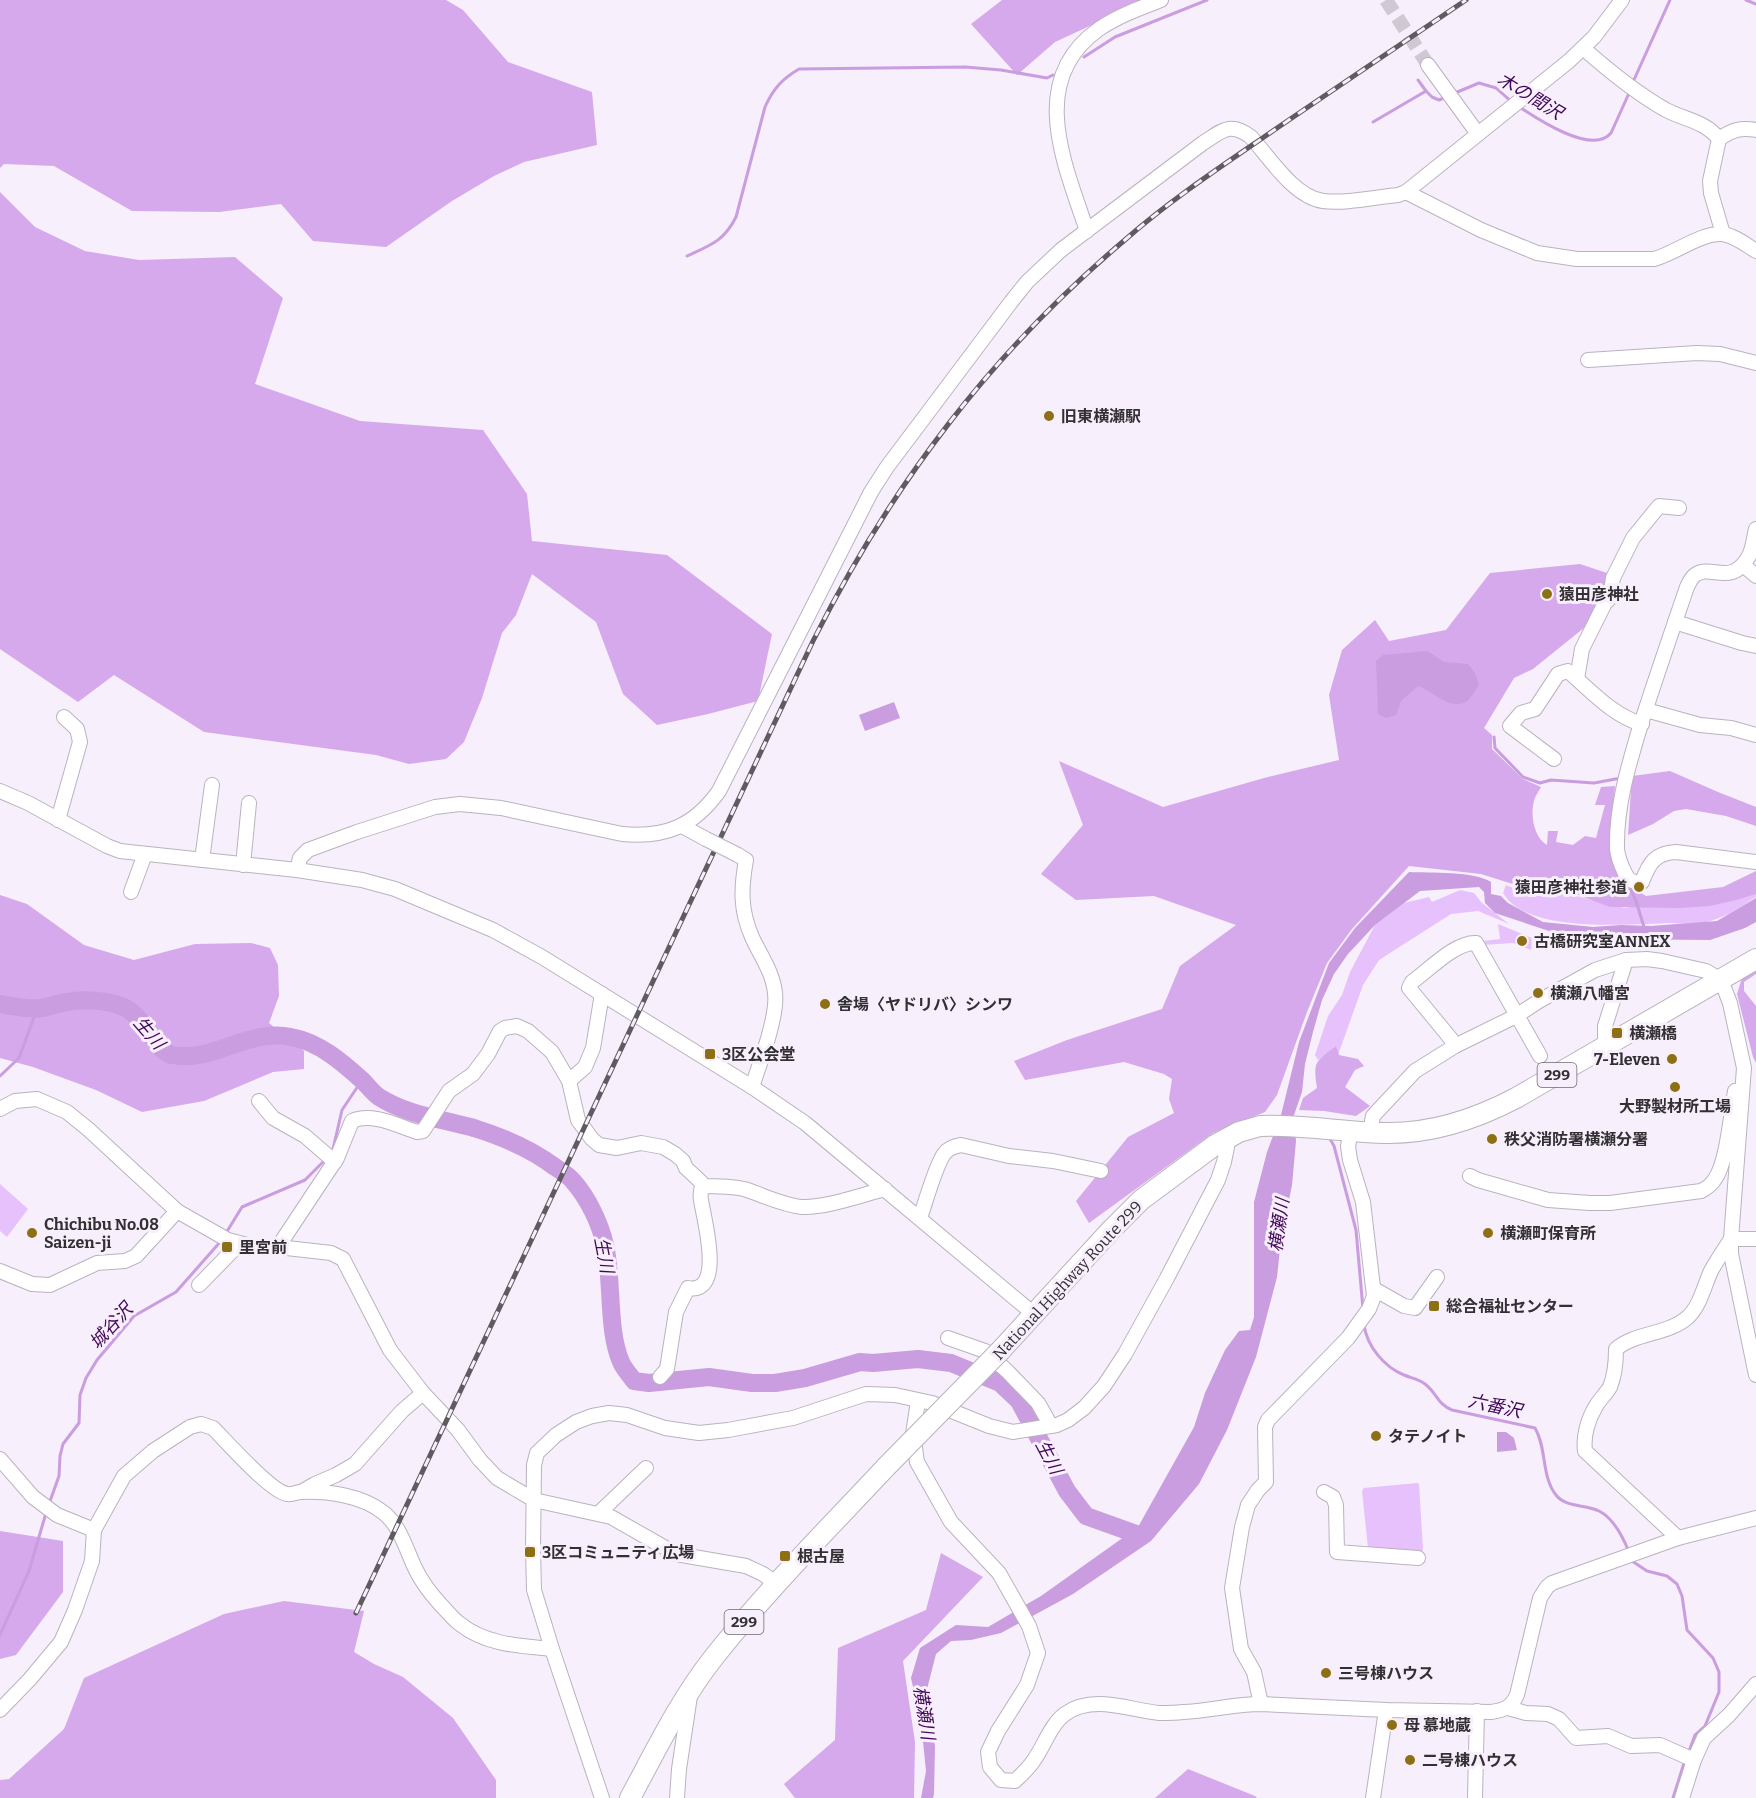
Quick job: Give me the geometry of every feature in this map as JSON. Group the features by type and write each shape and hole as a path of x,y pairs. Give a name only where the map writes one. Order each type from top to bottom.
{"highway":[{"name":"National Highway Route 299","path":"630,1798 691,1690 714,1658 777,1584 886,1467 1035,1315 1111,1230 1142,1200 1200,1155 1239,1132 1260,1126 1354,1131 1418,1131 1476,1117 1516,1098 1756,959"}],"street":[{"path":"1087,231 1061,152 1057,130 1057,102 1060,85 1066,68 1080,46 1098,30 1124,15 1161,0"},
{"path":"297,870 300,858 308,850 435,807 460,804 501,807 639,836 682,826 708,807 719,791 872,492 887,467 1027,282 1061,250 1225,129 1233,128 1251,136 1288,180 1316,199 1340,201 1398,195 1406,192 1583,48 1622,0"},
{"path":"1583,48 1631,87 1667,110 1705,125 1719,139"},
{"path":"1428,65 1478,134"},
{"path":"1723,234 1710,181 1719,139 1742,128 1756,130"},
{"path":"1406,192 1481,230 1537,253 1576,259 1654,259 1706,236 1723,234 1756,251"},
{"path":"1588,360 1697,353 1720,354 1756,363"},
{"path":"1577,679 1582,649 1605,603 1610,598 1613,578 1633,538 1659,506 1679,508"},
{"path":"1756,529 1750,555 1736,571 1728,574 1700,572 1693,576 1687,587 1625,777 1617,852 1625,875 1634,882 1641,882 1649,865 1657,857 1666,853 1676,852 1756,861"},
{"path":"1743,565 1756,576"},
{"path":"1675,622 1756,646"},
{"path":"1554,759 1510,726 1521,713 1535,709 1558,674 1568,671 1631,721 1644,717 1731,728 1756,735"},
{"path":"58,820 80,742 77,729 64,717"},
{"path":"202,860 212,785"},
{"path":"0,791 28,803 107,846 120,850 355,878 395,889 493,930 542,957 752,1087 819,1133 1035,1315"},
{"path":"243,865 249,803"},
{"path":"682,826 746,860 741,890 746,918 751,935 772,976 776,994 774,1013 752,1087"},
{"path":"131,892 145,854"},
{"path":"1455,1046 1409,988 1412,982 1459,946 1476,943 1540,1056"},
{"path":"1608,1045 1605,1038 1605,1026 1626,960"},
{"path":"1261,1704 1254,1672 1241,1649 1233,1588 1242,1527 1248,1505 1266,1482 1265,1427 1268,1420 1356,1328 1373,1301 1374,1289 1363,1202 1350,1160 1349,1137 1408,1077 1455,1046 1516,1016 1563,987 1595,970 1626,960 1654,960 1680,965 1706,971 1721,980 1730,1004 1744,1068 1731,1254 1756,1375"},
{"path":"569,1081 585,1067 593,1048 602,994"},
{"path":"278,1247 334,1161 352,1121 365,1118 380,1120 417,1132 423,1131 449,1091 473,1074 488,1054 500,1031 511,1026 522,1028 552,1052 569,1081 578,1120 592,1139 599,1145 617,1148 641,1143 663,1147 675,1154 701,1182 701,1198 710,1249 707,1275 698,1287 688,1288 680,1302 675,1318 667,1369 660,1377"},
{"path":"1470,1176 1548,1200 1590,1203 1610,1203 1701,1191 1716,1178 1722,1163 1738,1073 1744,1068"},
{"path":"0,1109 15,1101 37,1099 67,1112 177,1211 228,1239 255,1247 278,1247 331,1253 343,1259 390,1350 423,1393 458,1430 480,1460 497,1478 534,1500 611,1517 676,1554 746,1566 777,1584"},
{"path":"259,1101 273,1119 313,1142 334,1161"},
{"path":"603,1798 534,1590 534,1466 537,1453 556,1435 576,1422 592,1416 609,1413 627,1415 665,1428 699,1433 793,1419 866,1394 895,1395 932,1403 989,1426 1013,1432 1047,1427 1068,1420 1084,1408 1104,1386 1133,1341 1218,1180 1229,1137"},
{"path":"920,1218 945,1152 955,1146 961,1145 1009,1156 1053,1161 1101,1171"},
{"path":"702,1185 733,1187 801,1207 824,1204 885,1189"},
{"path":"0,1272 32,1284 50,1285 97,1263 125,1261 136,1256 177,1211"},
{"path":"199,1285 228,1239"},
{"path":"1731,1239 1756,1239"},
{"path":"1678,1538 1585,1451 1587,1425 1595,1407 1609,1389 1613,1378 1616,1350 1624,1342 1676,1325 1689,1316 1696,1306 1710,1272 1731,1239"},
{"path":"1374,1289 1404,1306 1415,1308 1437,1277"},
{"path":"948,1338 985,1352 1007,1371 1038,1403 1047,1427"},
{"path":"301,1492 355,1464 402,1411 423,1393"},
{"path":"918,1401 913,1434 917,1462 951,1522 999,1573 1029,1626 1038,1653 1027,1685 998,1731 988,1752 990,1767 1001,1780 1015,1780 1024,1773 1063,1716 1085,1706 1120,1705 1160,1713 1244,1704 1491,1712 1508,1708 1526,1713 1548,1714 1559,1719 1576,1738 1608,1736 1631,1746 1660,1745 1688,1757"},
{"path":"0,1710 61,1642 92,1561 92,1530 124,1476 153,1451 181,1432 201,1424 213,1428 274,1488 288,1494 301,1492 339,1494 368,1503 384,1513 402,1537 426,1589 466,1629 497,1642 552,1648"},
{"path":"0,1459 33,1497 57,1515 92,1530"},
{"path":"599,1514 646,1468"},
{"path":"1324,1492 1333,1497 1336,1505 1337,1551 1418,1558"},
{"path":"1508,1708 1516,1695 1540,1598 1547,1587 1558,1580 1678,1538 1756,1518"},
{"path":"1682,1798 1688,1757 1756,1686"},
{"path":"677,1798 691,1690"},
{"path":"1373,1798 1386,1710"},
{"path":"1475,1798 1477,1711"}],"shaded area":[{"path":"0,0 446,0 463,10 508,62 592,92 597,145 524,162 494,176 452,201 386,247 313,241 281,204 219,212 132,211 54,166 4,164 0,168"},
{"path":"1002,0 1146,0 1055,42 1017,75 971,24"},
{"path":"0,192 35,227 85,251 139,260 235,257 283,298 255,384 360,421 483,430 527,494 532,541 667,555 772,634 758,701 657,725 623,694 596,622 532,574 516,615 502,633 482,698 464,742 446,759 409,764 376,755 204,732 114,675 78,702 0,649"},
{"path":"1580,564 1610,574 1595,619 1533,669 1514,678 1484,728 1492,735 1492,749 1523,779 1541,787 1533,807 1536,832 1547,845 1548,831 1558,831 1556,842 1573,845 1585,836 1596,838 1605,805 1595,805 1601,787 1615,786 1611,833 1612,858 1619,876 1628,884 1646,896 1723,887 1756,871 1756,894 1710,906 1610,907 1560,888 1519,886 1481,874 1409,866 1352,929 1327,963 1277,1095 1265,1112 1213,1133 1089,1223 1076,1201 1128,1137 1174,1113 1169,1099 1172,1079 1164,1074 1124,1062 1025,1080 1014,1061 1067,1040 1162,1009 1180,966 1236,925 1154,896 1076,900 1041,874 1083,825 1059,761 1163,807 1264,778 1339,760 1329,695 1342,650 1375,620 1389,641 1446,630 1490,573"},
{"path":"1670,771 1756,807 1756,826 1726,816 1686,809 1674,811 1653,824 1628,835 1632,776"},
{"path":"1756,876 1756,897 1724,916 1694,924 1605,925 1555,921 1533,915 1515,906 1503,893 1506,885 1519,890 1561,892 1624,908 1715,895"},
{"path":"1460,890 1474,893 1482,903 1509,924 1478,911 1451,914 1379,960 1363,985 1338,1055 1336,1046 1318,1060 1315,1055 1328,1016 1342,995 1350,972 1375,925 1404,903 1429,897 1432,902"},
{"path":"0,895 27,904 84,945 134,960 195,944 251,943 270,948 278,965 279,996 269,1023 304,1051 304,1069 273,1072 204,1101 142,1112 96,1090 33,1067 0,1058"},
{"path":"1498,924 1532,938 1531,950 1513,943 1483,945 1483,941 1500,939"},
{"path":"1756,969 1756,974 1744,982 1744,991 1756,1006 1756,1063 1737,994 1742,978"},
{"path":"1336,1046 1339,1055 1358,1059 1364,1066 1355,1070 1345,1087 1370,1106 1356,1116 1299,1110 1303,1098 1317,1088 1315,1072 1317,1063"},
{"path":"0,1184 28,1209 7,1237 0,1231"},
{"path":"1419,1484 1422,1552 1368,1548 1362,1491 1364,1488"},
{"path":"0,1531 63,1541 63,1592 16,1655 0,1659"},
{"path":"941,1553 983,1577 903,1661 915,1742 914,1798 795,1798 784,1784 835,1740 838,1648 926,1610"},
{"path":"284,1601 364,1611 354,1652 403,1677 453,1718 496,1780 496,1798 0,1798 0,1780 9,1779 64,1729 84,1678 224,1614"},
{"path":"1188,1769 1255,1796 1257,1798 1155,1798"}],"water":[{"path":"1427,651 1444,662 1468,664 1475,673 1479,685 1470,698 1461,704 1455,704 1442,700 1418,686 1401,701 1396,715 1386,718 1378,714 1376,661 1383,655"},
{"path":"894,702 900,718 865,731 859,715"},
{"name":"横瀬川","path":"1409,872 1452,873 1483,878 1491,882 1491,894 1501,896 1508,903 1543,922 1593,927 1651,926 1717,921 1756,898 1756,922 1710,940 1602,939 1552,932 1495,913 1485,903 1484,892 1479,887 1420,891 1375,925 1348,954 1334,974 1322,1000 1305,1064 1302,1092 1294,1115 1296,1141 1292,1185 1281,1240 1277,1277 1256,1357 1227,1430 1199,1484 1151,1541 1073,1594 1001,1633 971,1640 951,1641 936,1654 925,1697 935,1746 934,1794 933,1798 921,1798 926,1771 921,1722 911,1678 920,1648 956,1625 988,1627 1041,1596 1138,1527 1194,1427 1205,1393 1225,1350 1239,1331 1250,1330 1254,1317 1254,1202 1267,1152 1281,1115 1299,1042 1329,963 1355,928"},
{"path":"1497,1432 1506,1432 1514,1438 1517,1450 1497,1452"}],"waterway":[{"path":"1084,57 1115,37 1207,0"},
{"name":"木の間沢","path":"1633,82 1670,0"},
{"name":"木の間沢","path":"1746,0 1756,4"},
{"path":"687,256 722,237 736,217 765,107 779,85 799,69 965,67 1001,70 1047,78 1053,75"},
{"path":"1418,80 1426,91"},
{"name":"木の間沢","path":"1455,93 1479,83 1496,88 1513,103"},
{"name":"木の間沢","path":"1373,122 1426,91 1439,100 1446,97"},
{"name":"木の間沢","path":"1518,106 1564,133 1578,138 1602,139 1611,133 1630,91"},
{"path":"1494,737 1495,748 1523,777 1540,783 1551,780 1594,783 1621,778"},
{"path":"1629,885 1644,927"},
{"name":"生川","path":"0,1004 20,1008 80,1001 102,1001 115,1004 137,1017 160,1047 172,1055 202,1054 260,1037 291,1037 311,1043 338,1060 377,1095 390,1103 506,1139 536,1154 571,1179 588,1203 603,1237 617,1349 622,1365 634,1381 649,1383 709,1377 752,1383 775,1383 805,1378 860,1362 918,1359 951,1363 1000,1383 1019,1401 1067,1491 1086,1516 1139,1535"},
{"path":"0,1076 19,1058 36,1008"},
{"name":"城谷沢","path":"330,1154 342,1110 362,1080"},
{"name":"六番沢","path":"1329,1137 1334,1146 1356,1230 1363,1309"},
{"name":"城谷沢","path":"226,1233 242,1207 305,1180 326,1159"},
{"name":"城谷沢","path":"49,1504 59,1476 63,1444 79,1423 80,1395 86,1378 97,1360 134,1316 176,1292 221,1241"},
{"name":"六番沢","path":"1364,1325 1369,1341 1383,1361 1404,1375 1425,1384 1447,1408 1535,1428 1539,1436 1548,1479 1556,1495 1570,1504 1594,1509 1604,1514 1617,1529 1629,1552"},
{"name":"城谷沢","path":"0,1635 29,1571 46,1513"},
{"name":"六番沢","path":"1632,1561 1647,1571 1667,1576 1677,1584 1682,1596 1687,1630 1713,1658 1719,1672 1719,1692 1705,1726 1695,1735 1688,1754"},
{"name":"六番沢","path":"1673,1798 1685,1760"}],"tunnel":[{"path":"1386,0 1428,65"}],"railway":[{"path":"356,1613 813,641 876,528 911,475 988,375 1031,328 1126,239 1201,180 1466,0"}],"place":[{"name":"旧東横瀬駅","path":"1049,416"},
{"name":"猿田彦神社","path":"1547,594"},
{"name":"猿田彦神社参道","path":"1639,887"},
{"name":"古橋研究室ANNEX","path":"1522,941"},
{"name":"横瀬八幡宮","path":"1538,993"},
{"name":"舎場〈ヤドリバ〉シンワ","path":"825,1004"},
{"name":"横瀬橋","path":"1617,1033"},
{"name":"3区公会堂","path":"710,1054"},
{"name":"7-Eleven","path":"1672,1059"},
{"name":"大野製材所工場","path":"1675,1087"},
{"name":"秩父消防署横瀬分署","path":"1492,1139"},
{"name":"Chichibu No.08 Saizen-ji","path":"32,1233"},
{"name":"横瀬町保育所","path":"1488,1233"},
{"name":"里宮前","path":"227,1247"},
{"name":"総合福祉センター","path":"1434,1306"},
{"name":"タテノイト","path":"1376,1436"},
{"name":"3区コミュニティ広場","path":"530,1552"},
{"name":"根古屋","path":"785,1556"},
{"name":"三号棟ハウス","path":"1326,1673"},
{"name":"母 慕地蔵","path":"1392,1725"},
{"name":"二号棟ハウス","path":"1410,1760"}]}
